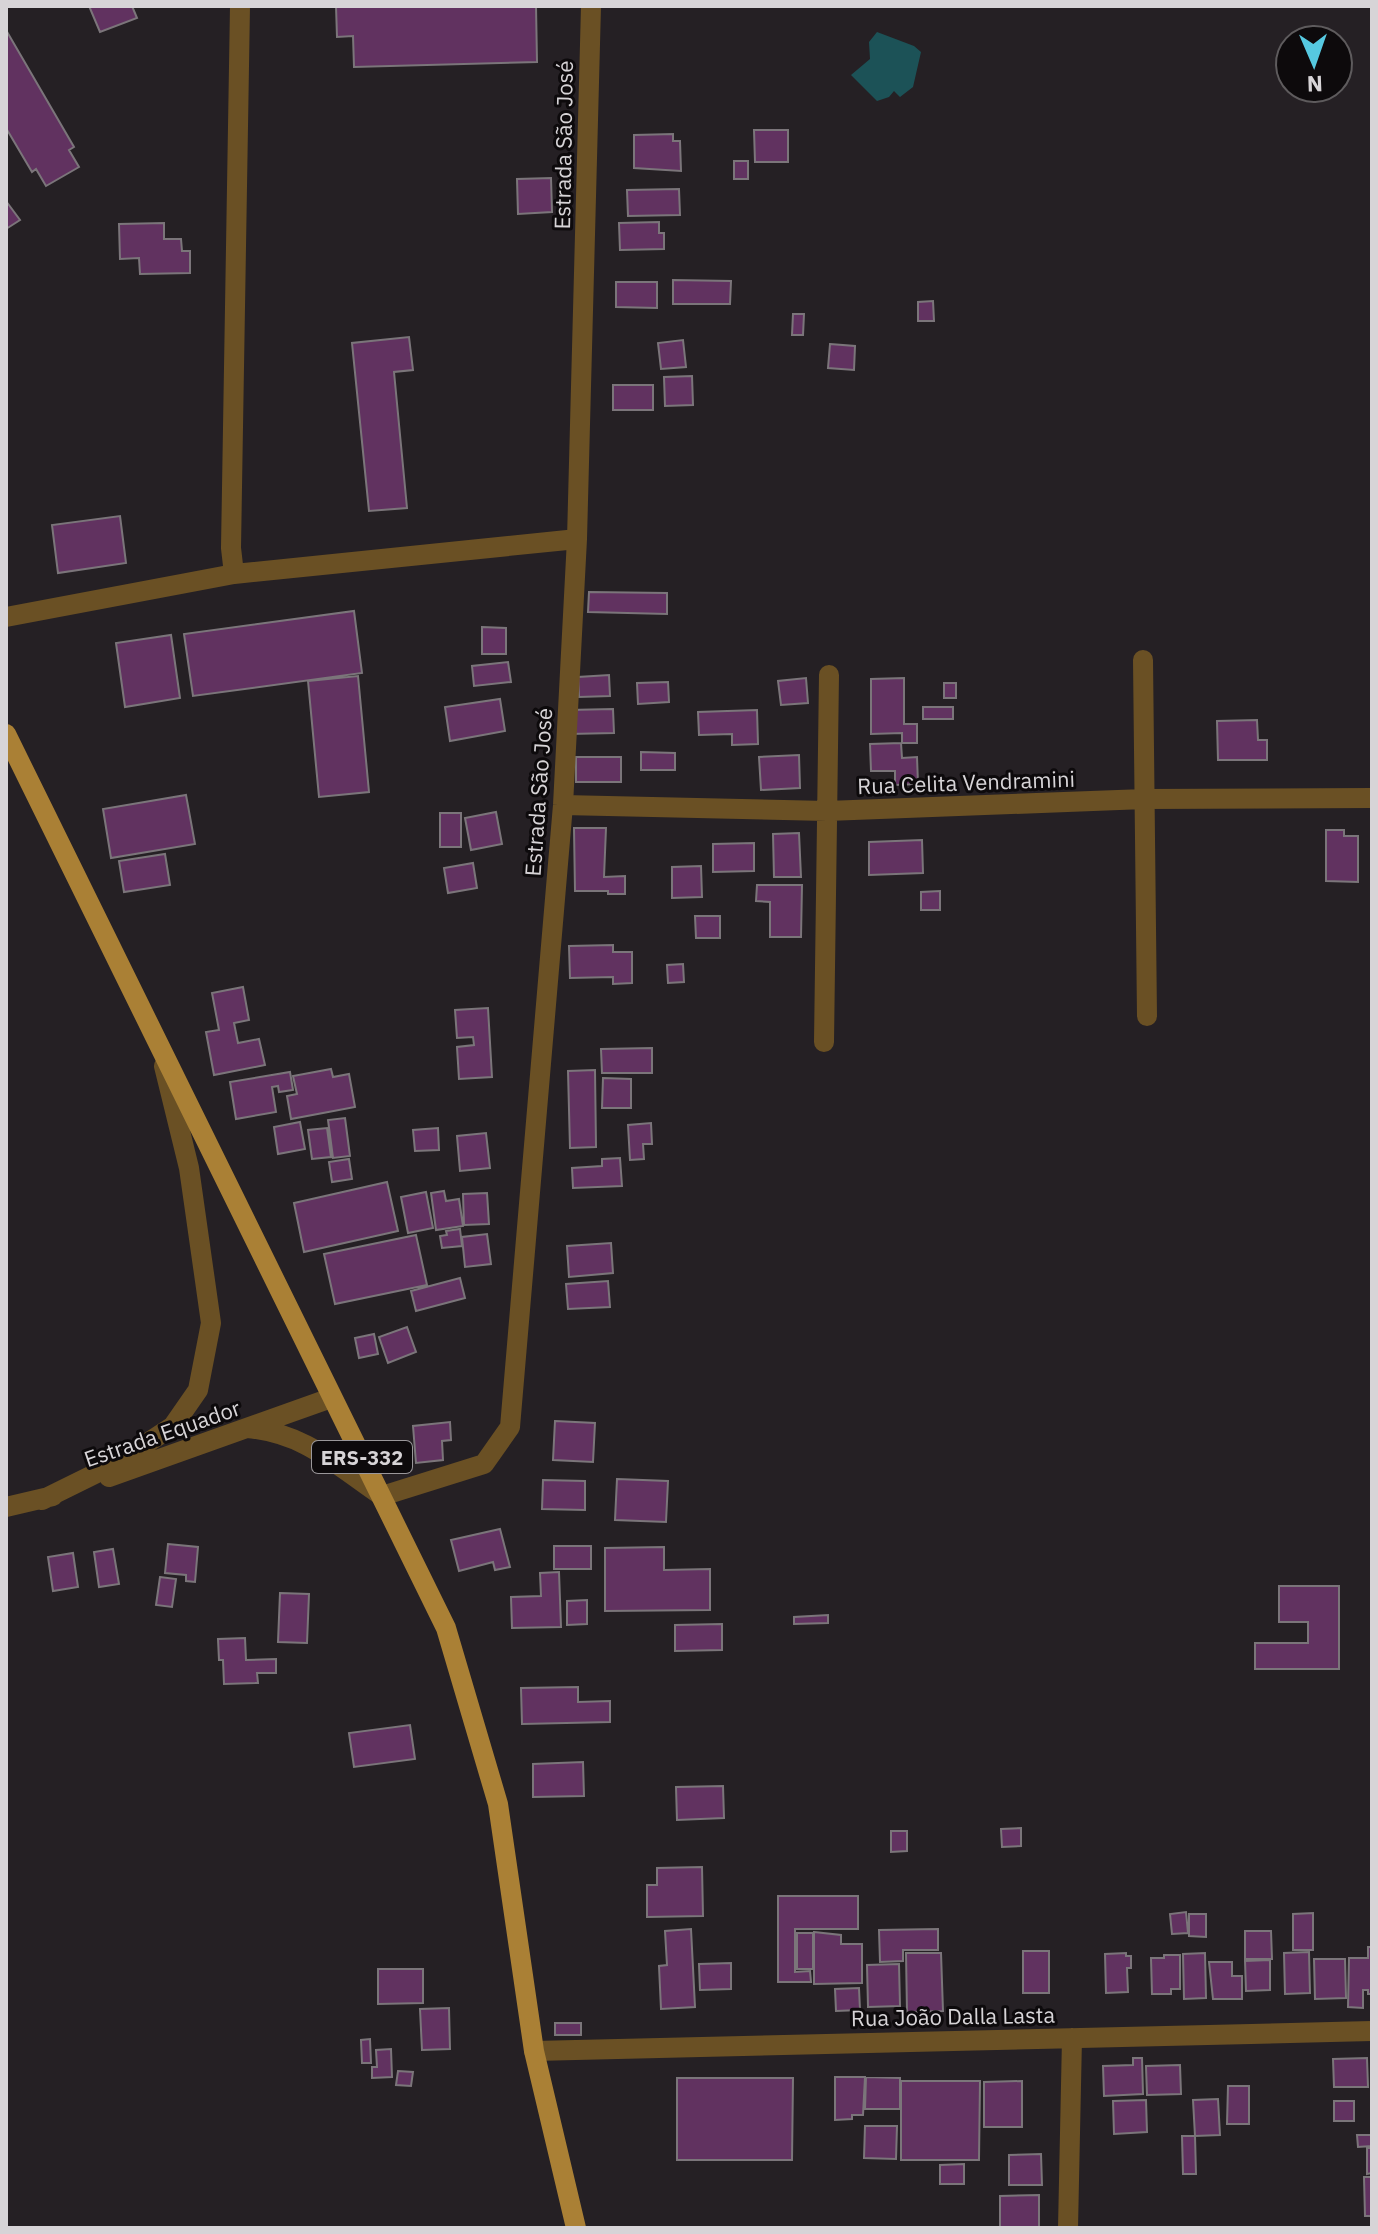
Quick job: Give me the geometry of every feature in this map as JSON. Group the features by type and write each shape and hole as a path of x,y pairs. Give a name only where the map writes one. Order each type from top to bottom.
{"main road":[{"name":"ERS-332","path":"6,734 446,1628 498,1804 534,2051 576,2228"}],"street":[{"path":"234,574 231,548 240,6"},
{"name":"Estrada São José","path":"382,1496 484,1464 510,1427 563,805 577,539 591,6"},
{"path":"6,617 234,574 577,539"},
{"path":"1143,660 1147,1016"},
{"path":"824,1042 829,675"},
{"name":"Rua Celita Vendramini","path":"563,805 827,811 1145,799 1372,798"},
{"path":"42,1500 117,1463 173,1426 198,1390 211,1323 189,1168 160,1049"},
{"name":"Estrada Equador","path":"6,1507 42,1500 331,1398"},
{"path":"247,1428 286,1435 314,1448 382,1496"},
{"name":"Rua João Dalla Lasta","path":"534,2051 1372,2031"},
{"path":"1068,2228 1072,2038"}],"water":[{"path":"877,32 914,46 921,52 913,87 900,97 894,91 889,97 877,101 851,75 870,59 869,42"}],"building":[{"path":"89,6 132,6 137,18 100,32"},
{"path":"336,6 536,6 537,62 354,67 353,36 337,37"},
{"path":"6,30 74,147 69,150 79,167 46,186 36,169 32,172 6,128"},
{"path":"754,130 788,130 788,162 755,162"},
{"path":"673,134 673,141 680,141 681,171 634,168 634,135"},
{"path":"734,161 748,161 748,179 734,179"},
{"path":"551,178 552,212 518,214 517,179"},
{"path":"679,189 680,215 628,216 627,190"},
{"path":"6,201 20,220 6,229"},
{"path":"659,222 659,233 664,233 664,249 620,250 619,223"},
{"path":"164,223 164,239 181,239 182,251 190,251 190,273 140,274 139,258 120,259 119,224"},
{"path":"673,280 731,281 730,304 673,304"},
{"path":"616,282 657,282 657,308 616,307"},
{"path":"933,301 934,321 918,321 918,302"},
{"path":"793,314 804,314 803,335 792,335"},
{"path":"409,337 413,370 394,372 407,508 369,511 352,343"},
{"path":"683,340 686,367 661,369 658,343"},
{"path":"830,344 855,346 854,370 828,368"},
{"path":"692,376 693,405 665,406 664,377"},
{"path":"613,385 653,385 653,410 613,410"},
{"path":"120,516 126,563 58,573 52,525"},
{"path":"589,592 667,593 667,614 588,612"},
{"path":"354,611 362,673 193,696 184,634"},
{"path":"482,627 506,628 506,654 482,654"},
{"path":"171,635 180,698 125,707 116,643"},
{"path":"508,662 511,682 474,686 472,666"},
{"path":"609,675 610,696 579,697 578,677"},
{"path":"358,676 369,792 319,797 308,681"},
{"path":"806,678 808,703 781,705 778,681"},
{"path":"904,678 904,724 917,724 917,743 902,743 902,733 871,734 871,679"},
{"path":"668,682 669,702 638,704 637,683"},
{"path":"944,683 956,683 956,698 944,698"},
{"path":"500,699 505,731 450,741 445,707"},
{"path":"923,707 953,707 953,719 923,719"},
{"path":"613,709 614,733 569,734 568,710"},
{"path":"757,710 758,744 732,745 732,734 699,735 698,712"},
{"path":"1257,720 1258,740 1267,740 1267,760 1218,760 1217,721"},
{"path":"901,743 902,758 917,757 918,784 895,785 895,771 871,771 870,744"},
{"path":"641,752 675,753 675,770 641,770"},
{"path":"799,755 800,788 761,790 759,757"},
{"path":"576,757 621,757 621,782 576,782"},
{"path":"186,795 195,844 111,858 103,809"},
{"path":"496,812 502,844 471,850 465,818"},
{"path":"440,813 461,813 461,847 440,847"},
{"path":"574,828 606,828 604,877 625,876 625,894 575,891"},
{"path":"1326,830 1344,830 1344,836 1358,836 1358,882 1326,881"},
{"path":"799,833 801,877 774,877 773,834"},
{"path":"922,840 923,873 869,875 869,842"},
{"path":"754,843 754,871 713,872 713,844"},
{"path":"165,854 170,885 124,892 119,861"},
{"path":"473,863 477,888 448,893 444,868"},
{"path":"701,866 702,897 672,898 672,867"},
{"path":"757,885 802,885 801,937 770,937 770,902 756,901"},
{"path":"940,891 940,910 921,910 921,892"},
{"path":"695,916 720,916 720,938 696,938"},
{"path":"613,945 613,952 632,952 632,983 613,984 613,977 570,978 569,946"},
{"path":"683,964 684,982 668,983 667,965"},
{"path":"243,987 249,1020 234,1023 238,1043 259,1039 265,1065 214,1075 206,1032 219,1030 212,993"},
{"path":"488,1008 492,1077 459,1079 457,1047 474,1045 473,1037 457,1038 455,1010"},
{"path":"652,1048 652,1073 602,1073 601,1049"},
{"path":"331,1069 333,1077 349,1074 355,1107 291,1119 287,1096 297,1094 293,1076"},
{"path":"595,1070 596,1147 570,1148 568,1071"},
{"path":"290,1072 293,1090 279,1092 278,1086 272,1087 276,1112 236,1119 230,1082"},
{"path":"603,1078 631,1079 631,1108 602,1108"},
{"path":"345,1118 350,1156 333,1158 328,1120"},
{"path":"300,1122 305,1149 278,1154 274,1127"},
{"path":"651,1123 652,1144 643,1144 644,1159 630,1160 628,1125"},
{"path":"327,1128 331,1157 312,1159 308,1130"},
{"path":"438,1128 439,1150 415,1151 413,1130"},
{"path":"486,1133 490,1168 460,1171 457,1136"},
{"path":"620,1158 622,1186 573,1188 572,1168 602,1166 602,1159"},
{"path":"349,1159 352,1179 332,1182 329,1162"},
{"path":"387,1182 398,1231 304,1252 294,1203"},
{"path":"444,1191 446,1201 459,1199 463,1226 436,1230 431,1193"},
{"path":"426,1192 433,1228 408,1233 401,1197"},
{"path":"487,1193 489,1224 464,1225 463,1194"},
{"path":"460,1229 462,1246 442,1248 440,1236 447,1235 446,1231"},
{"path":"487,1234 491,1264 465,1267 462,1237"},
{"path":"416,1235 427,1285 335,1304 324,1254"},
{"path":"611,1243 613,1273 569,1277 567,1246"},
{"path":"460,1278 465,1298 416,1311 411,1291"},
{"path":"608,1281 610,1307 568,1309 566,1284"},
{"path":"407,1327 416,1352 388,1363 379,1337"},
{"path":"374,1334 378,1354 359,1358 355,1338"},
{"path":"555,1421 595,1423 593,1462 553,1460"},
{"path":"450,1422 451,1440 442,1441 443,1460 416,1463 413,1426"},
{"path":"617,1479 668,1481 666,1522 615,1520"},
{"path":"543,1480 585,1481 585,1510 542,1509"},
{"path":"500,1529 510,1567 495,1570 493,1562 459,1571 451,1540"},
{"path":"168,1544 198,1547 195,1582 186,1581 186,1575 165,1573"},
{"path":"554,1546 591,1546 591,1569 554,1569"},
{"path":"664,1547 664,1570 710,1569 710,1610 605,1611 605,1548"},
{"path":"113,1549 119,1584 99,1587 94,1552"},
{"path":"73,1553 78,1587 53,1591 48,1557"},
{"path":"559,1572 561,1627 512,1628 511,1597 541,1596 540,1573"},
{"path":"160,1577 176,1579 172,1607 156,1605"},
{"path":"1279,1586 1339,1586 1339,1669 1255,1669 1255,1643 1308,1643 1308,1622 1279,1622"},
{"path":"280,1593 309,1594 307,1643 278,1642"},
{"path":"587,1600 587,1624 567,1625 567,1601"},
{"path":"828,1615 828,1623 794,1624 794,1617"},
{"path":"722,1624 722,1650 675,1651 675,1625"},
{"path":"245,1638 246,1660 276,1659 276,1673 257,1673 258,1683 224,1684 218,1639"},
{"path":"578,1687 578,1702 610,1701 610,1722 522,1724 521,1688"},
{"path":"410,1725 415,1759 354,1767 349,1733"},
{"path":"583,1762 584,1796 533,1797 533,1764"},
{"path":"723,1786 724,1818 677,1820 676,1787"},
{"path":"1021,1828 1021,1846 1002,1847 1001,1829"},
{"path":"891,1831 907,1831 907,1851 891,1852"},
{"path":"702,1867 703,1916 647,1917 647,1885 657,1885 657,1868"},
{"path":"778,1896 858,1896 858,1929 795,1929 795,1972 810,1971 811,1982 778,1982"},
{"path":"1186,1912 1188,1933 1172,1934 1170,1914"},
{"path":"1313,1913 1313,1950 1293,1950 1293,1914"},
{"path":"1189,1914 1206,1914 1206,1937 1189,1936"},
{"path":"691,1929 695,2007 661,2009 659,1966 667,1965 665,1931"},
{"path":"938,1929 938,1950 903,1950 903,1961 880,1962 879,1930"},
{"path":"1245,1931 1271,1931 1272,1959 1245,1959"},
{"path":"814,1932 841,1935 841,1944 862,1944 862,1983 814,1984"},
{"path":"797,1933 813,1933 813,1969 797,1969"},
{"path":"1368,1947 1372,1947 1372,1994 1363,1990 1363,2008 1348,2007 1349,1958 1368,1958"},
{"path":"1023,1951 1049,1951 1049,1993 1023,1993"},
{"path":"1309,1952 1310,1993 1285,1994 1284,1953"},
{"path":"906,1953 941,1953 943,2011 907,2012"},
{"path":"1126,1953 1126,1956 1131,1956 1131,1968 1127,1968 1128,1992 1106,1993 1105,1954"},
{"path":"1205,1953 1206,1998 1184,1999 1183,1954"},
{"path":"1164,1955 1180,1955 1180,1989 1171,1989 1171,1994 1152,1994 1151,1958 1164,1958"},
{"path":"1314,1959 1345,1959 1346,1998 1315,1999"},
{"path":"1270,1960 1270,1990 1246,1991 1245,1961"},
{"path":"1209,1962 1232,1962 1232,1976 1242,1976 1242,1999 1213,1999"},
{"path":"731,1963 731,1989 700,1990 699,1964"},
{"path":"899,1964 900,2006 868,2007 867,1965"},
{"path":"378,1969 423,1969 423,2003 378,2004"},
{"path":"859,1988 860,2010 836,2011 835,1989"},
{"path":"449,2008 450,2049 422,2050 420,2009"},
{"path":"555,2023 581,2023 581,2035 555,2035"},
{"path":"370,2039 371,2063 362,2063 361,2040"},
{"path":"391,2049 392,2077 372,2078 372,2067 377,2067 376,2050"},
{"path":"1133,2058 1142,2058 1143,2094 1104,2096 1103,2066 1133,2065"},
{"path":"1367,2058 1368,2087 1334,2087 1333,2059"},
{"path":"1180,2065 1181,2094 1147,2095 1146,2066"},
{"path":"398,2071 413,2072 411,2086 396,2085"},
{"path":"835,2077 865,2077 863,2115 835,2120"},
{"path":"866,2077 900,2078 900,2109 865,2109"},
{"path":"677,2078 793,2078 792,2160 677,2160"},
{"path":"901,2081 980,2081 979,2160 901,2160"},
{"path":"1022,2081 1022,2127 984,2127 984,2082"},
{"path":"1228,2086 1249,2086 1249,2124 1227,2124"},
{"path":"1218,2099 1220,2135 1195,2136 1193,2100"},
{"path":"1146,2100 1147,2132 1114,2134 1113,2101"},
{"path":"1334,2101 1354,2101 1354,2121 1334,2121"},
{"path":"865,2126 897,2126 896,2159 864,2158"},
{"path":"1357,2135 1372,2135 1372,2146 1358,2147"},
{"path":"1182,2136 1195,2136 1196,2174 1183,2174"},
{"path":"1367,2148 1372,2148 1372,2173 1367,2174"},
{"path":"1041,2154 1042,2185 1009,2185 1009,2155"},
{"path":"964,2164 964,2184 940,2184 940,2165"},
{"path":"1364,2177 1372,2177 1372,2216 1365,2216"},
{"path":"1039,2195 1039,2227 1000,2228 1000,2196"}]}
